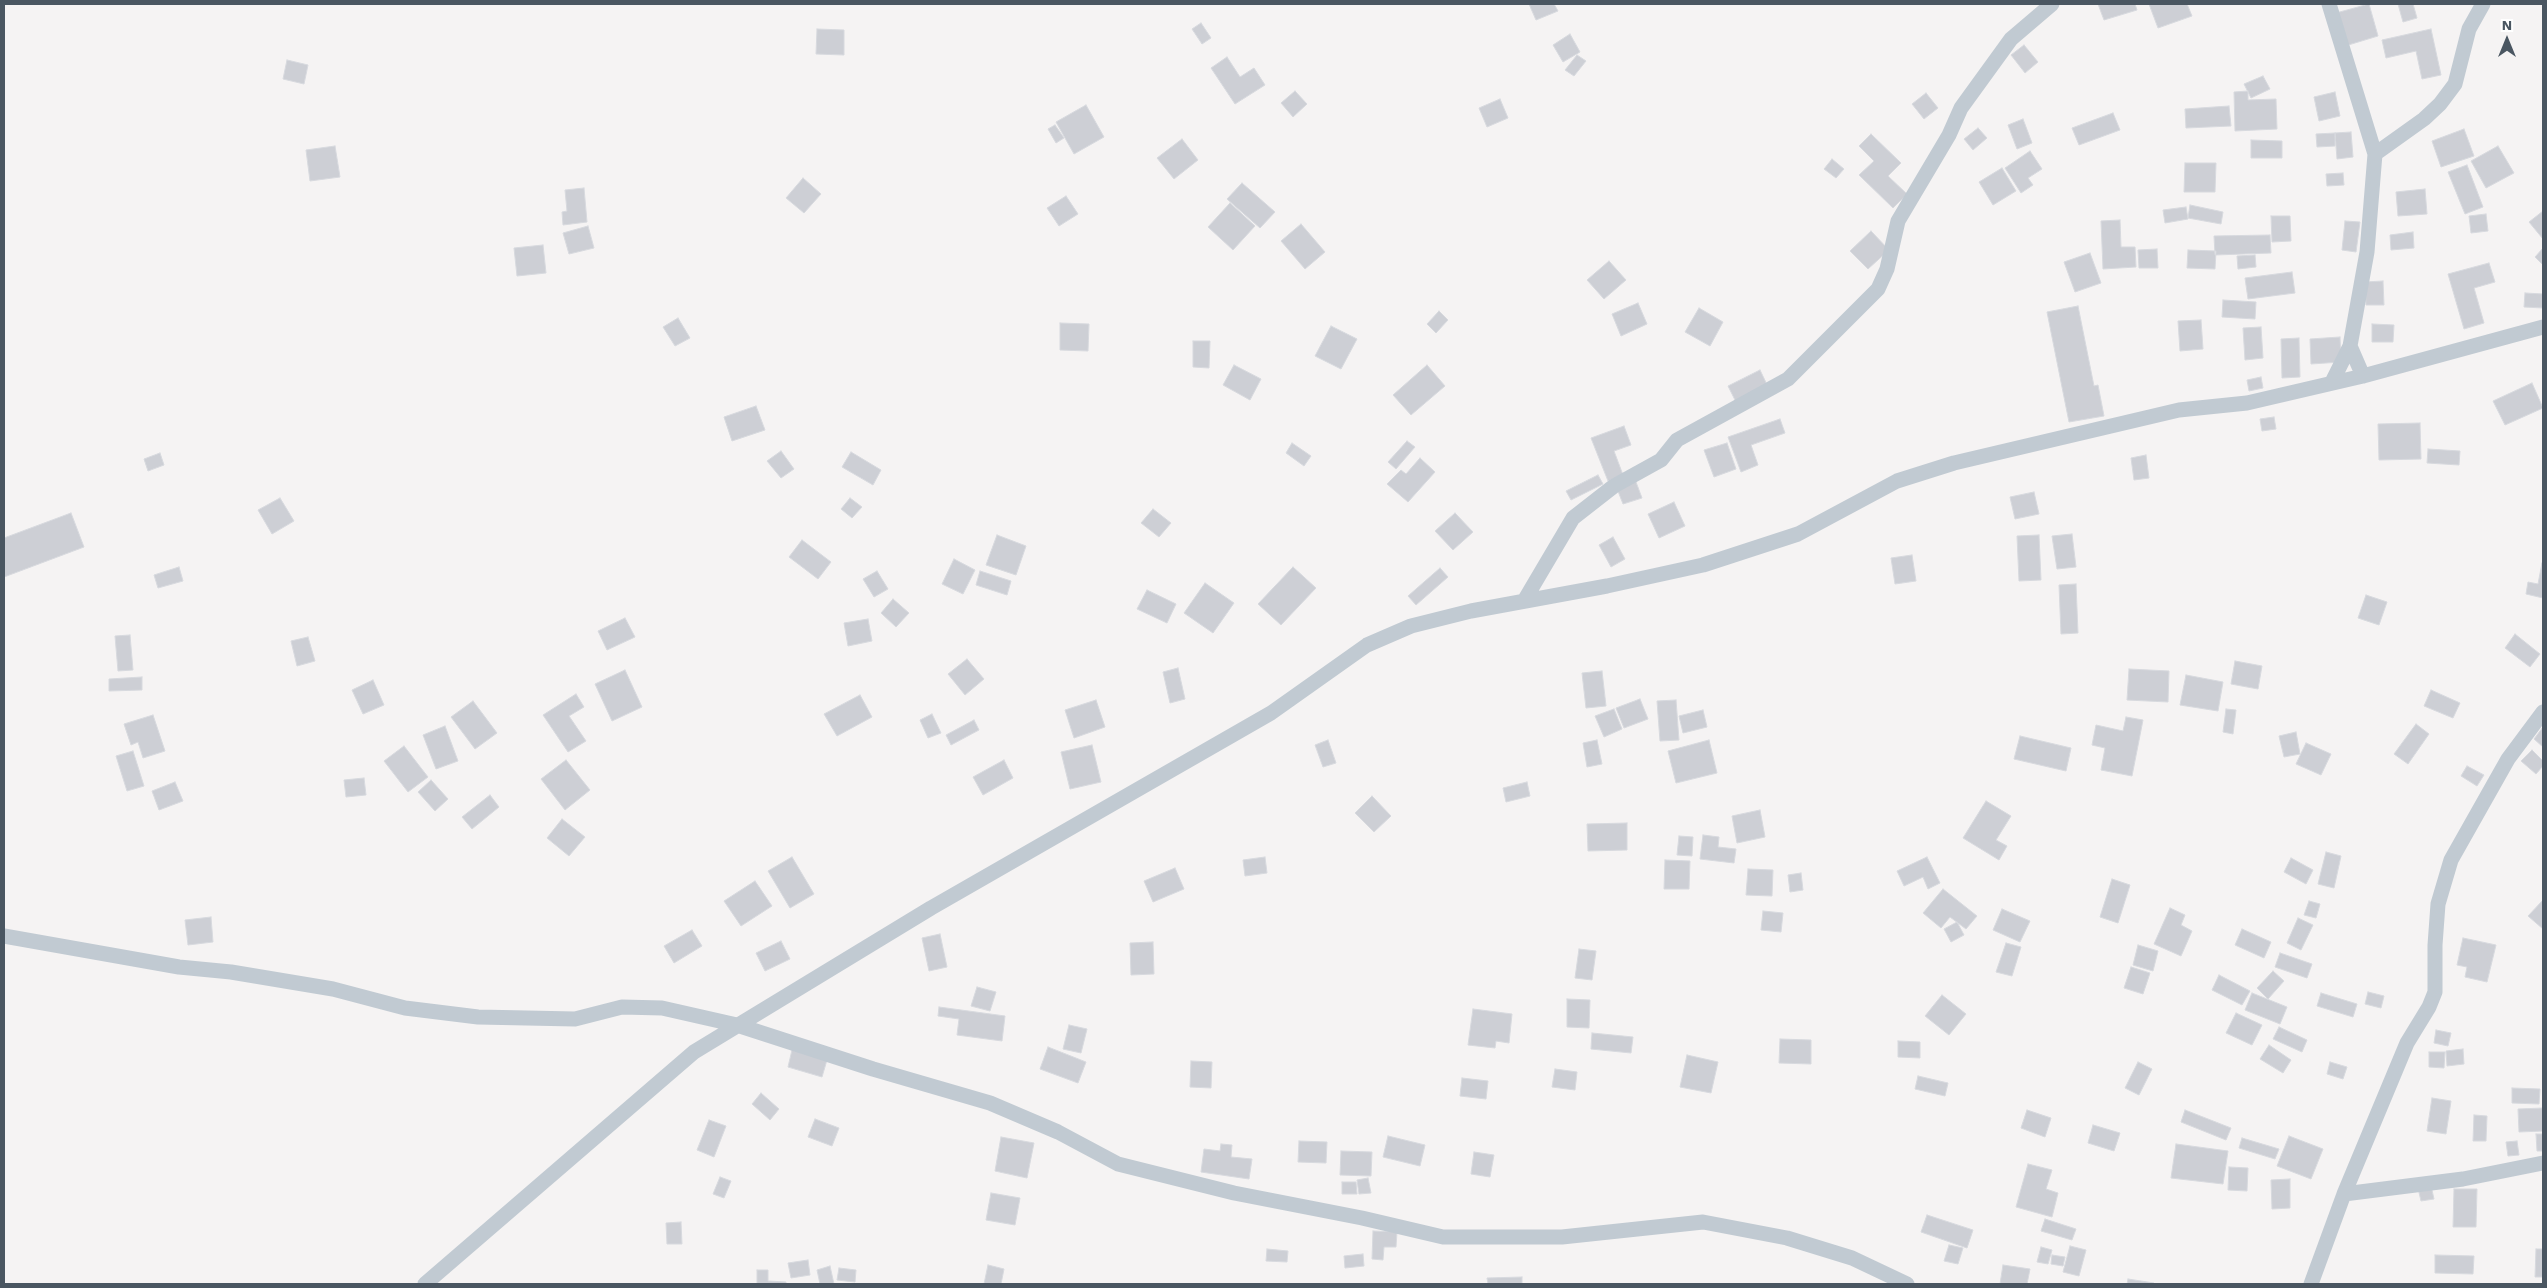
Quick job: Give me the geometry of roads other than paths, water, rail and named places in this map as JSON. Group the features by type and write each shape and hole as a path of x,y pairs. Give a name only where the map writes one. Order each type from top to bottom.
{"street":[{"path":"1524,601 1573,518 1614,486 1661,460 1677,440 1788,379 1878,289 1887,270 1898,221 1949,135 1961,108 2011,39 2052,4"},
{"path":"2329,4 2375,154 2367,252 2350,346 2332,382"},
{"path":"2375,154 2424,119 2440,104 2455,84 2469,29 2483,4"},
{"path":"425,1284 694,1052 931,908 1271,713 1367,645 1411,626 1703,565 1798,534 1896,481 1954,463 2179,410 2247,403 2363,376 2543,327"},
{"path":"2350,346 2363,376"},
{"path":"2311,1284 2344,1194 2406,1044 2429,1007 2435,992 2435,946 2438,904 2451,860 2508,759 2543,712"},
{"path":"4,936 179,967 231,972 333,989 405,1008 478,1017 575,1019 622,1007 662,1008 737,1025 873,1070 990,1103 1058,1132 1118,1164 1234,1194 1362,1218 1443,1237 1562,1237 1703,1222 1787,1238 1852,1258 1907,1284"},
{"path":"2344,1194 2463,1180 2543,1163"}]}
